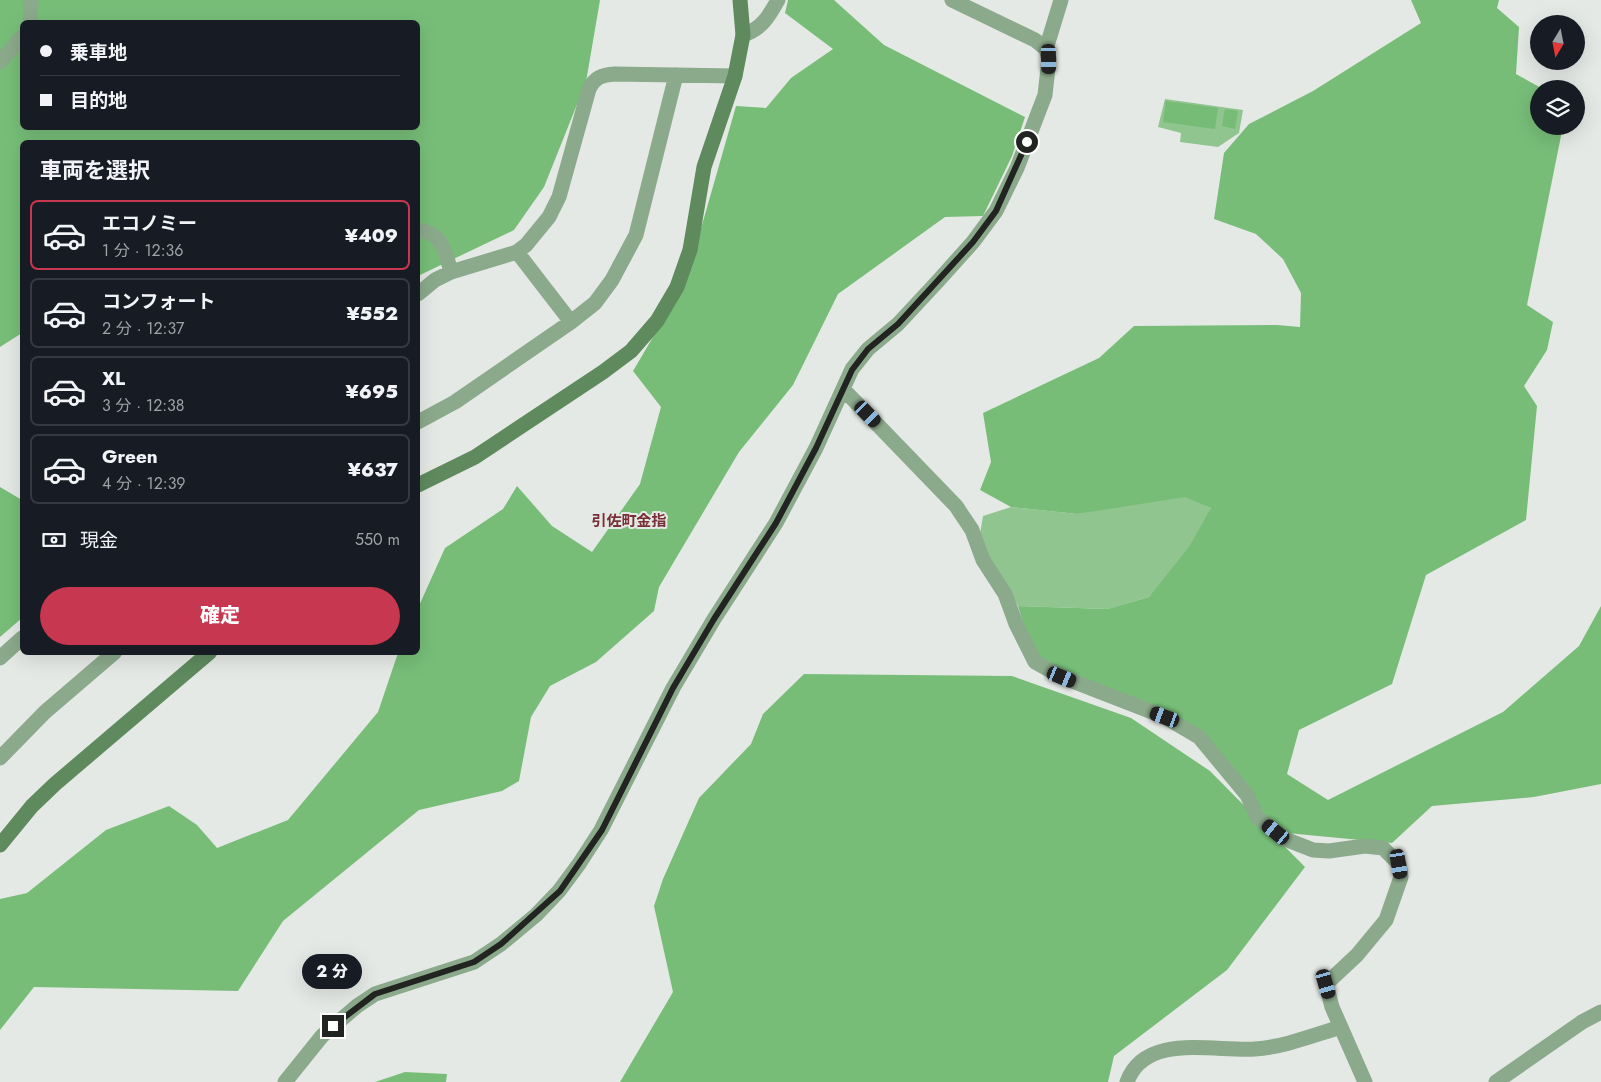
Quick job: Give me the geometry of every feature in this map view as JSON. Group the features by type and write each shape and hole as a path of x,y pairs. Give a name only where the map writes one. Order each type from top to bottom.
{"street":[{"path":"30,20 31,0"},
{"path":"420,484 475,458 603,372 631,351 657,321 676,287 690,250 704,167 735,76 743,35 740,0"},
{"path":"743,35 754,32 764,22 778,0"},
{"path":"952,0 1035,40 1046,49"},
{"path":"285,1082 322,1036 357,1006 375,994 474,962 501,944 560,891 602,830 673,688 714,619 776,523 844,390 852,370 868,349 898,324 938,281 973,242 996,211 1017,168 1046,95 1049,76 1046,49 1061,0"},
{"path":"0,62 20,40"},
{"path":"420,292 435,280 451,272 517,252 526,246 549,217 559,197 589,89 595,78 602,75 615,74 735,76"},
{"path":"420,421 455,402 571,322 595,303 612,280 636,235 676,75"},
{"path":"420,231 435,235 444,245 451,272"},
{"path":"517,252 571,322"},
{"path":"844,390 956,506 972,530 983,560 1005,594 1016,624 1035,662 1062,677 1165,717 1199,737 1247,796 1257,817 1284,839 1313,850 1329,852 1366,846 1383,848 1399,864 1401,876 1386,920 1357,955 1326,984 1332,1008 1365,1082"},
{"path":"0,658 20,640"},
{"path":"0,758 45,712 112,655"},
{"path":"0,845 32,806 55,784 206,655"},
{"path":"1496,1082 1582,1022 1601,1012"},
{"path":"1126,1082 1129,1075 1149,1055 1182,1048 1256,1049 1341,1027"}],"shaded area":[{"path":"0,0 600,0 586,82 544,187 514,230 420,275 420,140 20,140 20,334 0,347"},
{"path":"788,0 834,0 884,45 1025,117 1012,156 983,216 945,217 838,294 793,385 739,452 659,587 654,611 596,662 550,686 531,717 519,781 502,791 419,810 283,921 238,991 34,987 0,1030 0,899 27,893 106,830 169,806 197,825 217,848 288,820 378,712 397,655 420,655 420,604 445,548 503,509 517,486 552,526 592,552 640,484 661,407 633,371 686,281 736,106 766,108 791,78 833,49 785,13"},
{"path":"1411,0 1499,0 1497,8 1519,27 1516,74 1530,82 1530,135 1561,135 1527,305 1553,322 1547,350 1524,386 1537,406 1526,520 1426,575 1392,684 1299,730 1287,774 1328,800 1503,712 1579,646 1601,606 1601,784 1534,797 1432,806 1392,843 1276,832 1186,730 1035,662 1018,606 1107,609 1149,597 1189,547 1211,508 1185,497 1077,514 1011,507 980,490 991,462 983,413 1099,358 1134,326 1277,325 1300,327 1301,293 1283,259 1256,234 1214,219 1224,153 1249,124 1313,91 1421,23"},
{"path":"1165,99 1243,110 1239,133 1218,147 1180,142 1181,133 1158,127"},
{"path":"1166,101 1218,108 1215,129 1163,122"},
{"path":"1225,109 1238,111 1235,129 1222,126"},
{"path":"0,487 20,499 20,620 0,637"},
{"path":"1183,494 1211,508 1193,549 1149,597 1107,609 1018,606 979,540 983,516 1011,507 1077,514"},
{"path":"804,674 1012,676 1131,718 1210,771 1305,867 1227,970 1114,1056 1108,1082 620,1082 673,992 654,906 663,879 699,798 751,744 763,714"},
{"path":"405,1072 447,1074 446,1082 375,1082"}],"district":[{"name":"引佐町金指","path":"629,521"}],"route":[{"path":"333,1026 375,994 474,962 501,944 560,891 602,830 637,756 673,688 714,619 776,523 816,448 852,370 868,349 898,324 973,242 996,211 1017,168 1027,142"}]}
